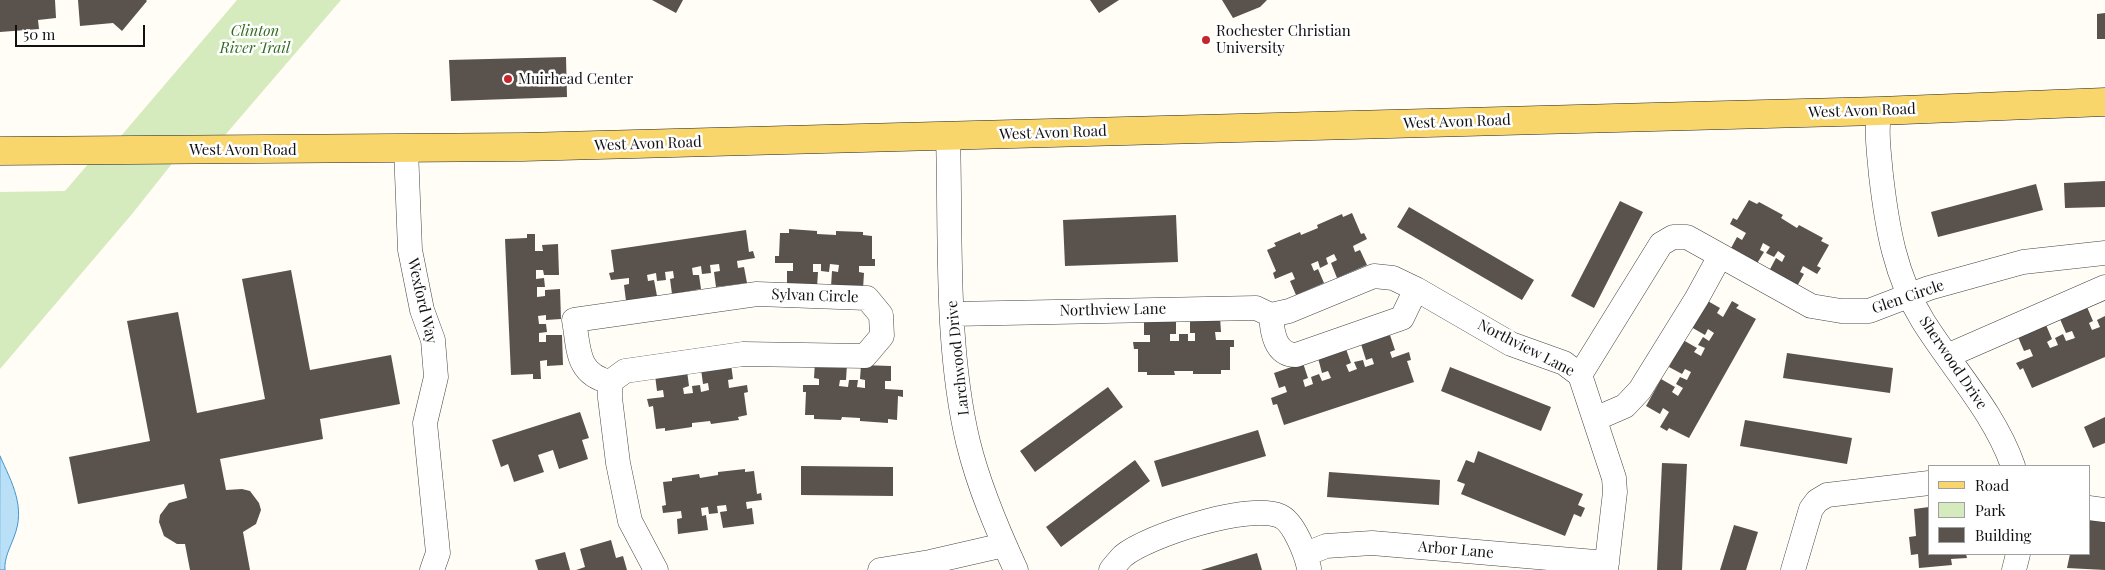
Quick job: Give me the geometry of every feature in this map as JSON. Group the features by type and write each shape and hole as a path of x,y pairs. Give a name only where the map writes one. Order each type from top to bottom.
{"main road":[{"name":"West Avon Road","path":"0,151 406,149 1879,111 2105,102"}],"street":[{"name":"Sherwood Drive","path":"1879,111 1877,130 1890,241 1898,269 1909,296 1923,321 1999,431 2013,465"},
{"name":"Larchwood Drive","path":"948,136 953,314 960,395 968,442 981,487 1016,570"},
{"name":"Wexford Way","path":"406,149 410,250 422,310 433,340 436,377 426,424 438,554 432,570"},
{"name":"Glen Circle","path":"1661,244 1673,237 1687,237 1811,306 1841,311 1869,311 1929,288 2023,262 2105,253"},
{"name":"Northview Lane","path":"953,314 1256,308 1271,314 1289,311 1374,276 1393,278 1416,289 1511,344 1564,363 1580,375 1661,244"},
{"path":"1594,420 1625,406 1640,390 1697,298 1720,256"},
{"path":"1947,356 2105,286"},
{"path":"1271,314 1272,330 1282,351 1288,355 1296,355 1402,318 1416,289"},
{"name":"Sylvan Circle","path":"757,294 867,298 881,315 882,336 865,356 743,354 624,372 610,382 596,379 580,360 574,320 757,294"},
{"path":"1580,375 1614,478 1615,492 1606,566"},
{"path":"610,382 610,398 618,464 630,521 656,570"},
{"path":"1793,570 1810,510 1817,501 1827,495 1928,483"},
{"path":"2090,508 2105,510"},
{"path":"1110,570 1124,556 1156,538 1190,527 1245,514 1263,512 1282,516 1292,528 1308,562"},
{"name":"Arbor Lane","path":"1308,562 1326,546 1372,543 1606,566"},
{"path":"880,570 930,562 1004,545"},
{"path":"2014,570 2018,555"}],"green space":[{"name":"Clinton River Trail","path":"237,0 341,0 220,141 190,141 132,214 0,369 0,192 65,191 107,142 115,143"}],"water":[{"path":"0,456 16,495 19,515 14,537 6,557 5,570 0,570"}],"building":[{"path":"0,0 55,0 56,18 38,20 39,29 0,32"},
{"path":"78,0 147,1 122,31 113,23 80,26"},
{"path":"652,0 683,0 676,13"},
{"path":"1090,0 1119,0 1099,13"},
{"path":"1222,0 1267,0 1260,7 1233,18"},
{"path":"2105,13 2105,39 2097,39 2097,14"},
{"name":"Muirhead Center","path":"566,57 567,97 451,101 449,60"},
{"path":"2105,181 2105,207 2065,208 2064,183"},
{"path":"2036,184 2043,210 1938,237 1931,212"},
{"path":"1749,200 1757,204 1759,202 1783,215 1781,218 1797,228 1799,225 1823,238 1821,241 1829,245 1817,266 1821,268 1817,274 1803,266 1800,272 1804,274 1796,288 1768,273 1776,258 1782,262 1785,256 1778,251 1774,257 1766,253 1770,247 1763,243 1760,250 1764,252 1756,265 1730,250 1737,237 1742,240 1746,233 1730,224 1733,218 1737,220"},
{"path":"1620,201 1643,212 1594,308 1571,296"},
{"path":"1409,207 1534,280 1522,300 1397,227"},
{"path":"1352,213 1361,234 1364,233 1367,239 1353,246 1355,252 1360,250 1367,265 1337,278 1331,263 1337,260 1334,254 1326,258 1328,264 1320,268 1318,261 1311,264 1314,271 1318,269 1324,283 1296,295 1290,281 1295,279 1292,272 1275,279 1273,273 1276,271 1267,250 1276,246 1274,243 1300,232 1301,235 1318,228 1317,225 1342,214 1343,217"},
{"path":"1176,215 1178,262 1065,266 1063,220"},
{"path":"789,229 817,231 817,234 836,235 836,231 863,232 863,235 872,236 872,259 875,259 875,266 859,266 859,272 864,273 863,289 831,287 832,271 838,272 839,265 830,264 829,272 821,271 821,264 813,264 813,272 818,272 817,287 787,286 787,271 793,271 793,263 775,263 775,256 779,256 780,233 789,233"},
{"path":"746,230 749,252 753,251 755,258 737,261 738,268 744,267 747,283 716,287 714,272 720,271 719,264 710,265 711,273 702,274 701,266 692,268 693,275 699,275 701,289 672,294 670,279 674,278 673,271 665,272 666,280 657,281 656,273 647,275 648,281 654,280 657,296 626,301 624,285 629,284 629,278 611,280 609,273 614,272 611,250"},
{"path":"527,234 535,234 535,251 543,251 542,245 558,244 559,275 544,275 543,270 536,270 536,279 544,278 545,287 537,287 537,297 545,296 545,290 560,289 561,319 546,320 546,315 538,316 539,324 546,324 547,332 539,333 539,342 546,342 546,335 562,335 563,365 547,366 547,360 540,361 541,379 533,379 533,374 511,375 505,239 527,238"},
{"path":"291,270 310,370 391,355 400,404 320,419 323,439 220,459 226,490 242,489 250,491 259,503 261,510 256,524 243,532 250,570 190,570 185,544 177,544 164,536 159,522 160,515 169,503 187,498 184,484 78,504 69,457 150,441 127,321 178,312 197,413 265,399 242,279"},
{"path":"1706,300 1720,308 1717,313 1723,317 1732,301 1739,305 1736,308 1756,319 1689,438 1669,428 1667,431 1660,427 1669,412 1663,408 1660,414 1646,406 1661,379 1675,387 1672,392 1678,396 1683,388 1676,384 1680,377 1687,380 1691,372 1685,369 1682,374 1669,367 1683,340 1697,348 1694,352 1701,356 1705,348 1698,345 1703,337 1709,341 1714,333 1708,329 1705,335 1691,327"},
{"path":"2087,307 2093,321 2089,323 2092,330 2100,327 2097,320 2105,316 2105,357 2032,388 2023,368 2020,370 2016,363 2033,356 2030,349 2024,351 2018,337 2046,325 2052,339 2047,342 2050,348 2058,345 2055,338 2063,334 2066,341 2075,338 2072,331 2066,333 2060,319"},
{"path":"1220,317 1221,332 1215,332 1216,340 1234,340 1234,347 1230,347 1230,370 1221,370 1221,374 1193,374 1193,371 1174,371 1175,375 1147,375 1147,372 1138,372 1138,349 1134,349 1133,342 1150,342 1150,335 1144,335 1144,319 1176,318 1176,334 1170,334 1170,341 1179,341 1179,334 1188,334 1188,341 1195,341 1195,333 1190,333 1190,318"},
{"path":"1390,335 1395,350 1390,352 1392,358 1409,352 1411,360 1407,361 1414,382 1284,425 1277,404 1273,405 1271,398 1287,392 1285,386 1279,388 1274,373 1303,363 1308,378 1303,380 1305,387 1313,384 1311,377 1319,374 1322,381 1331,378 1328,371 1322,373 1318,358 1346,349 1351,363 1346,365 1349,372 1357,369 1354,362 1363,360 1365,367 1374,364 1372,358 1366,360 1361,344"},
{"path":"1787,353 1893,368 1890,393 1783,378"},
{"path":"815,362 847,364 846,380 840,380 839,386 848,387 849,380 858,380 857,387 865,388 865,380 860,379 861,365 891,366 891,381 885,381 885,389 903,390 903,397 898,396 897,420 888,419 888,423 860,421 860,418 842,417 841,420 814,419 814,415 805,415 806,392 803,392 803,385 819,385 819,379 814,378"},
{"path":"731,364 733,379 728,380 729,388 747,385 748,392 744,393 747,415 738,417 739,420 711,424 710,421 692,423 692,427 665,431 665,428 656,429 653,406 649,407 647,399 664,397 663,390 657,391 655,375 687,371 689,386 683,388 684,394 693,393 692,386 700,385 701,392 709,390 708,383 703,384 701,369"},
{"path":"1450,367 1551,407 1541,431 1441,391"},
{"path":"1108,387 1123,407 1035,472 1020,451"},
{"path":"580,412 589,438 582,440 588,459 559,469 553,450 538,455 544,472 514,482 508,464 501,467 492,440"},
{"path":"2105,417 2105,443 2093,448 2084,427"},
{"path":"1745,420 1852,438 1847,464 1740,446"},
{"path":"1258,430 1266,456 1162,487 1154,461"},
{"path":"1478,451 1583,494 1578,505 1585,508 1581,517 1574,514 1565,536 1461,494 1465,484 1457,481 1466,460 1474,463"},
{"path":"1135,460 1150,481 1061,547 1046,527"},
{"path":"1662,463 1687,464 1682,570 1657,570"},
{"path":"801,466 893,467 893,496 801,495"},
{"path":"745,469 745,472 754,471 757,494 761,493 762,500 746,502 747,509 752,508 754,524 723,528 720,512 727,511 726,505 717,506 718,513 709,514 708,507 701,508 702,516 706,515 708,530 678,534 677,519 682,518 681,511 663,513 662,506 666,505 663,482 672,481 672,478 699,474 700,478 718,475 718,472"},
{"path":"1329,472 1440,480 1439,505 1327,497"},
{"path":"1928,507 1928,555 1966,555 1967,558 1951,559 1952,565 1919,568 1918,554 1911,555 1909,537 1916,536 1914,509"},
{"path":"2090,518 2105,522 2105,570 2067,568 2070,555 2090,555"},
{"path":"1734,525 1758,532 1746,570 1720,570"},
{"path":"611,540 616,558 623,556 627,570 576,570 585,567 580,549"},
{"path":"565,552 570,570 538,570 535,560"},
{"path":"1257,553 1262,570 1201,570"}],"place":[{"name":"Rochester Christian University","path":"1206,40"},
{"name":"Muirhead Center","path":"508,79"}]}
